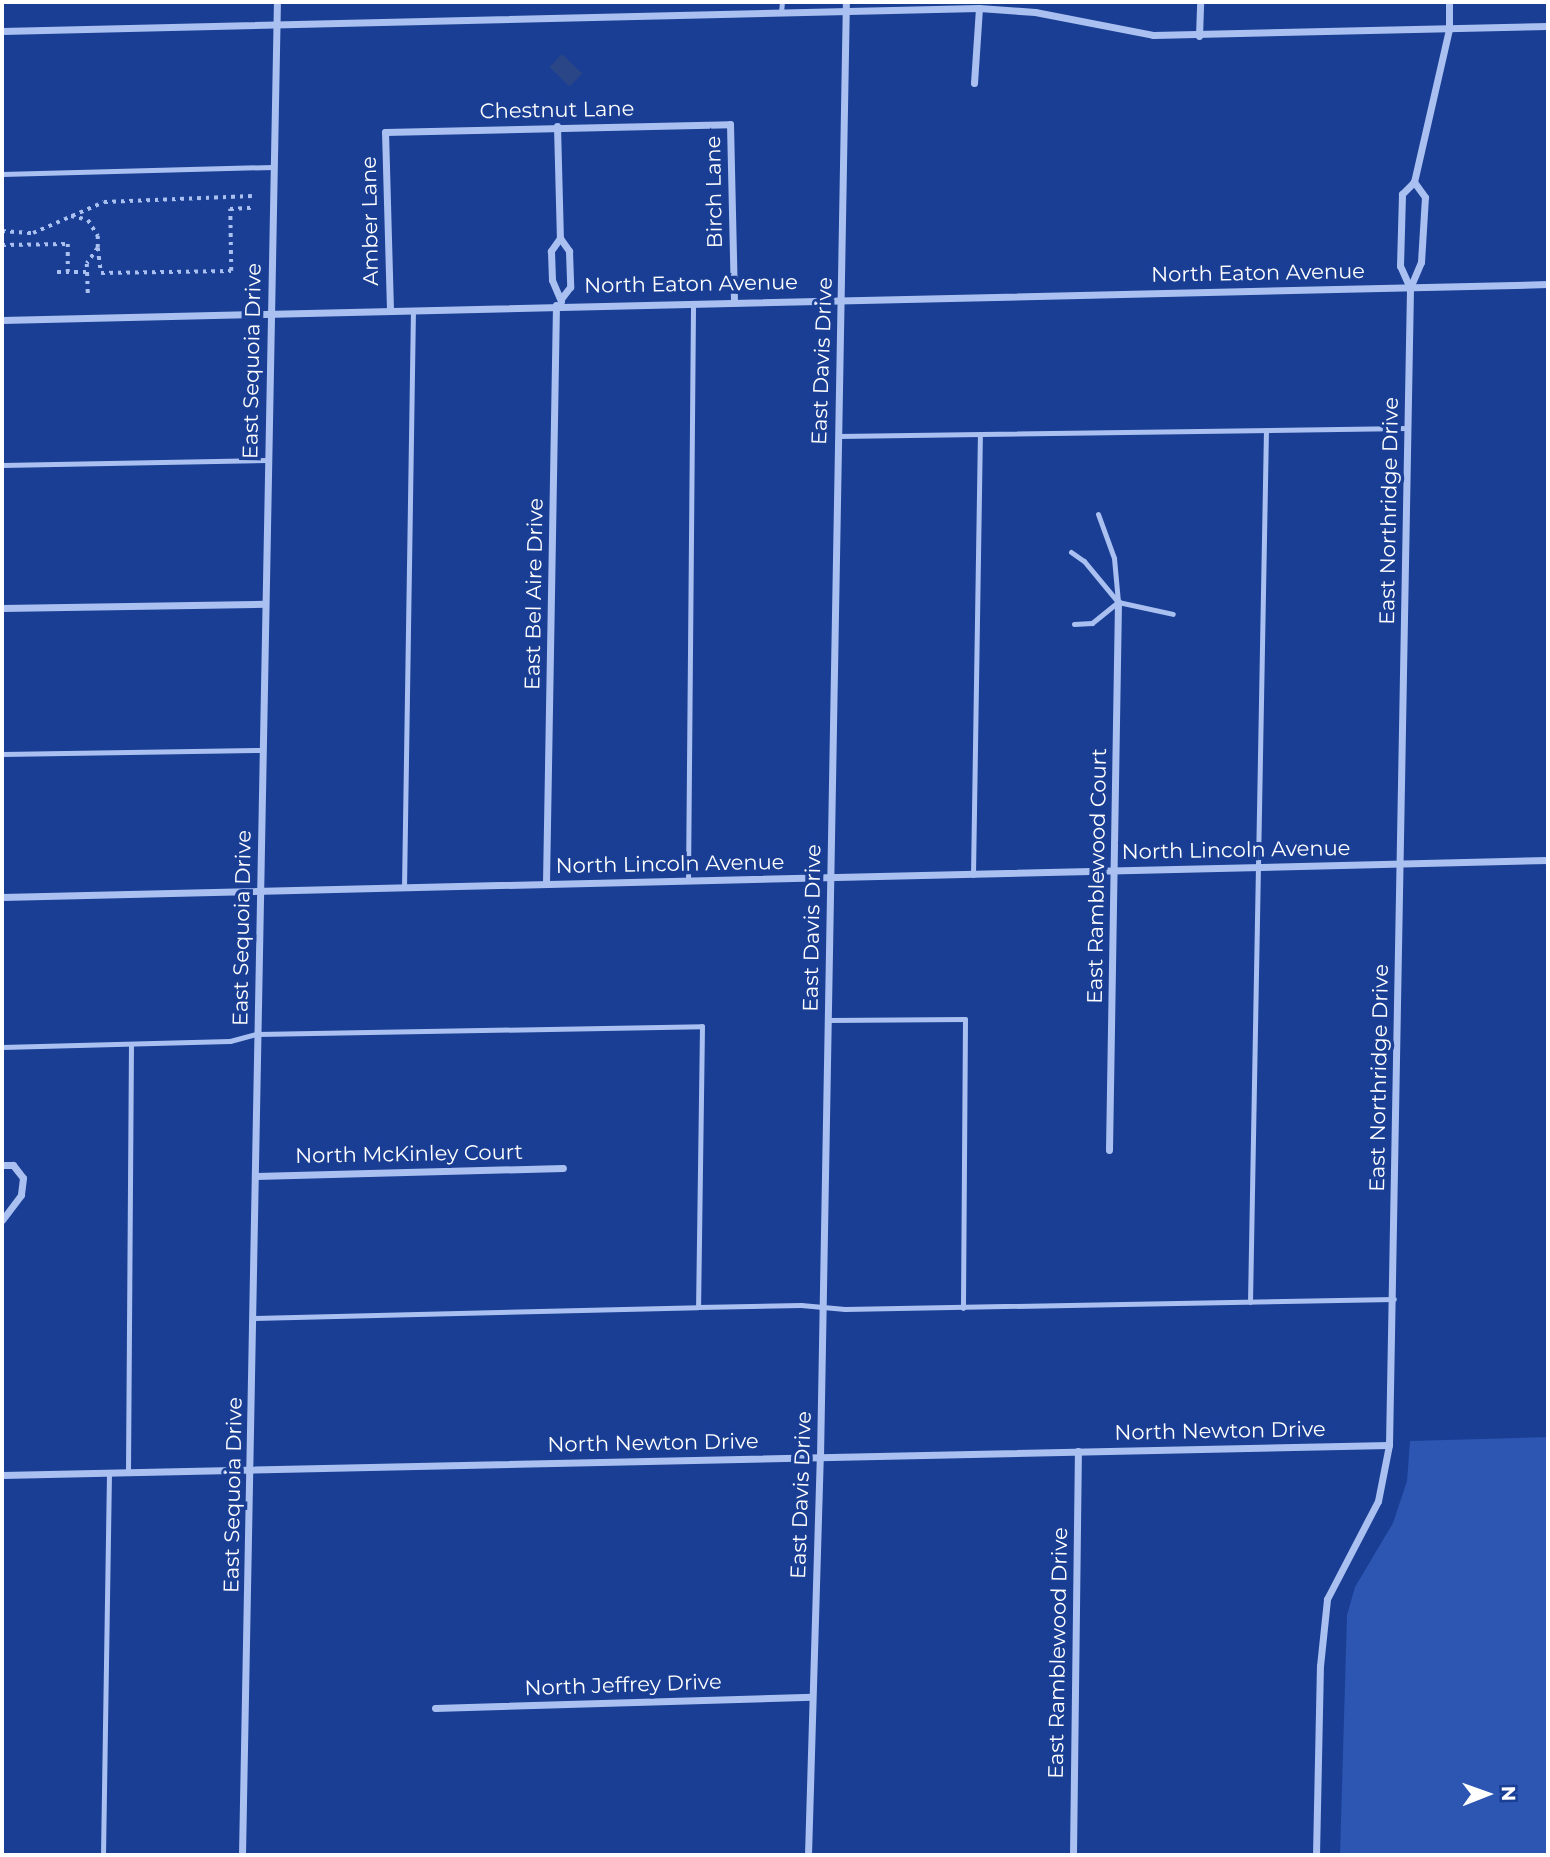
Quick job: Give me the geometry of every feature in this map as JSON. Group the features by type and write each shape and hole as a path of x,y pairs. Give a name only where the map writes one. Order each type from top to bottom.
{"street":[{"name":"East Sequoia Drive","path":"242,1855 254,1318 276,2"},
{"name":"East Davis Drive","path":"808,1855 820,1457 846,2"},
{"path":"1199,36 1200,2"},
{"name":"East Northridge Drive","path":"1410,288 1399,266 1402,194 1414,182 1449,29 1450,2"},
{"path":"2,31 846,12 960,5 979,8 993,5 1143,34 1199,36 1548,26"},
{"path":"974,83 979,8"},
{"name":"Chestnut Lane","path":"385,132 730,124"},
{"name":"Birch Lane","path":"730,124 733,300"},
{"path":"557,127 560,238 569,251 570,287 559,303"},
{"name":"Amber Lane","path":"385,132 390,310"},
{"name":"East Northridge Drive","path":"1316,1855 1325,1609 1338,1570 1378,1501 1389,1445 1394,1299 1410,288 1421,262 1424,197 1414,182"},
{"path":"559,303 552,286 551,251 560,238"},
{"name":"North Eaton Avenue","path":"2,320 413,310 559,303 693,303 733,300 1548,284"},
{"name":"East Bel Aire Drive","path":"546,883 559,303"},
{"name":"East Ramblewood Court","path":"1109,1150 1116,870 1118,602"},
{"path":"2,608 265,604"},
{"name":"North Lincoln Avenue","path":"2,897 1548,860"},
{"path":"2,1165 13,1165 23,1178 21,1195 2,1220"},
{"name":"North McKinley Court","path":"256,1176 563,1168"},
{"name":"North Newton Drive","path":"2,1475 1389,1445"},
{"name":"East Ramblewood Drive","path":"1073,1855 1078,1451"},
{"name":"North Jeffrey Drive","path":"435,1708 812,1697"}],"lane":[{"path":"781,13 782,2"},
{"path":"2,174 272,167"},
{"path":"688,881 693,303"},
{"path":"404,888 413,310"},
{"path":"837,436 1408,428"},
{"path":"1250,1302 1266,430"},
{"path":"973,875 980,434"},
{"path":"2,465 267,460"},
{"path":"1098,514 1114,558 1118,602"},
{"path":"1071,552 1084,561 1118,602 1173,614"},
{"path":"1074,624 1093,623 1118,602"},
{"path":"2,754 262,750"},
{"path":"828,1020 965,1019 963,1308"},
{"path":"2,1047 230,1041 257,1034 702,1026 698,1307"},
{"path":"128,1472 131,1045"},
{"path":"254,1318 698,1307 963,1308 1394,1299"},
{"path":"103,1855 109,1472"}],"path":[{"path":"2,231 33,233 104,202 252,196"},
{"path":"69,216 93,224 101,272 232,271 230,209 252,208"},
{"path":"2,245 68,244 68,272"},
{"path":"88,295 87,264 98,248"},
{"path":"57,272 87,272"}],"shaded area":[{"path":"562,54 582,73 570,86 549,67"},
{"path":"1548,1437 1548,1855 1340,1855 1347,1615 1355,1587 1393,1523 1407,1481 1410,1441"}]}
